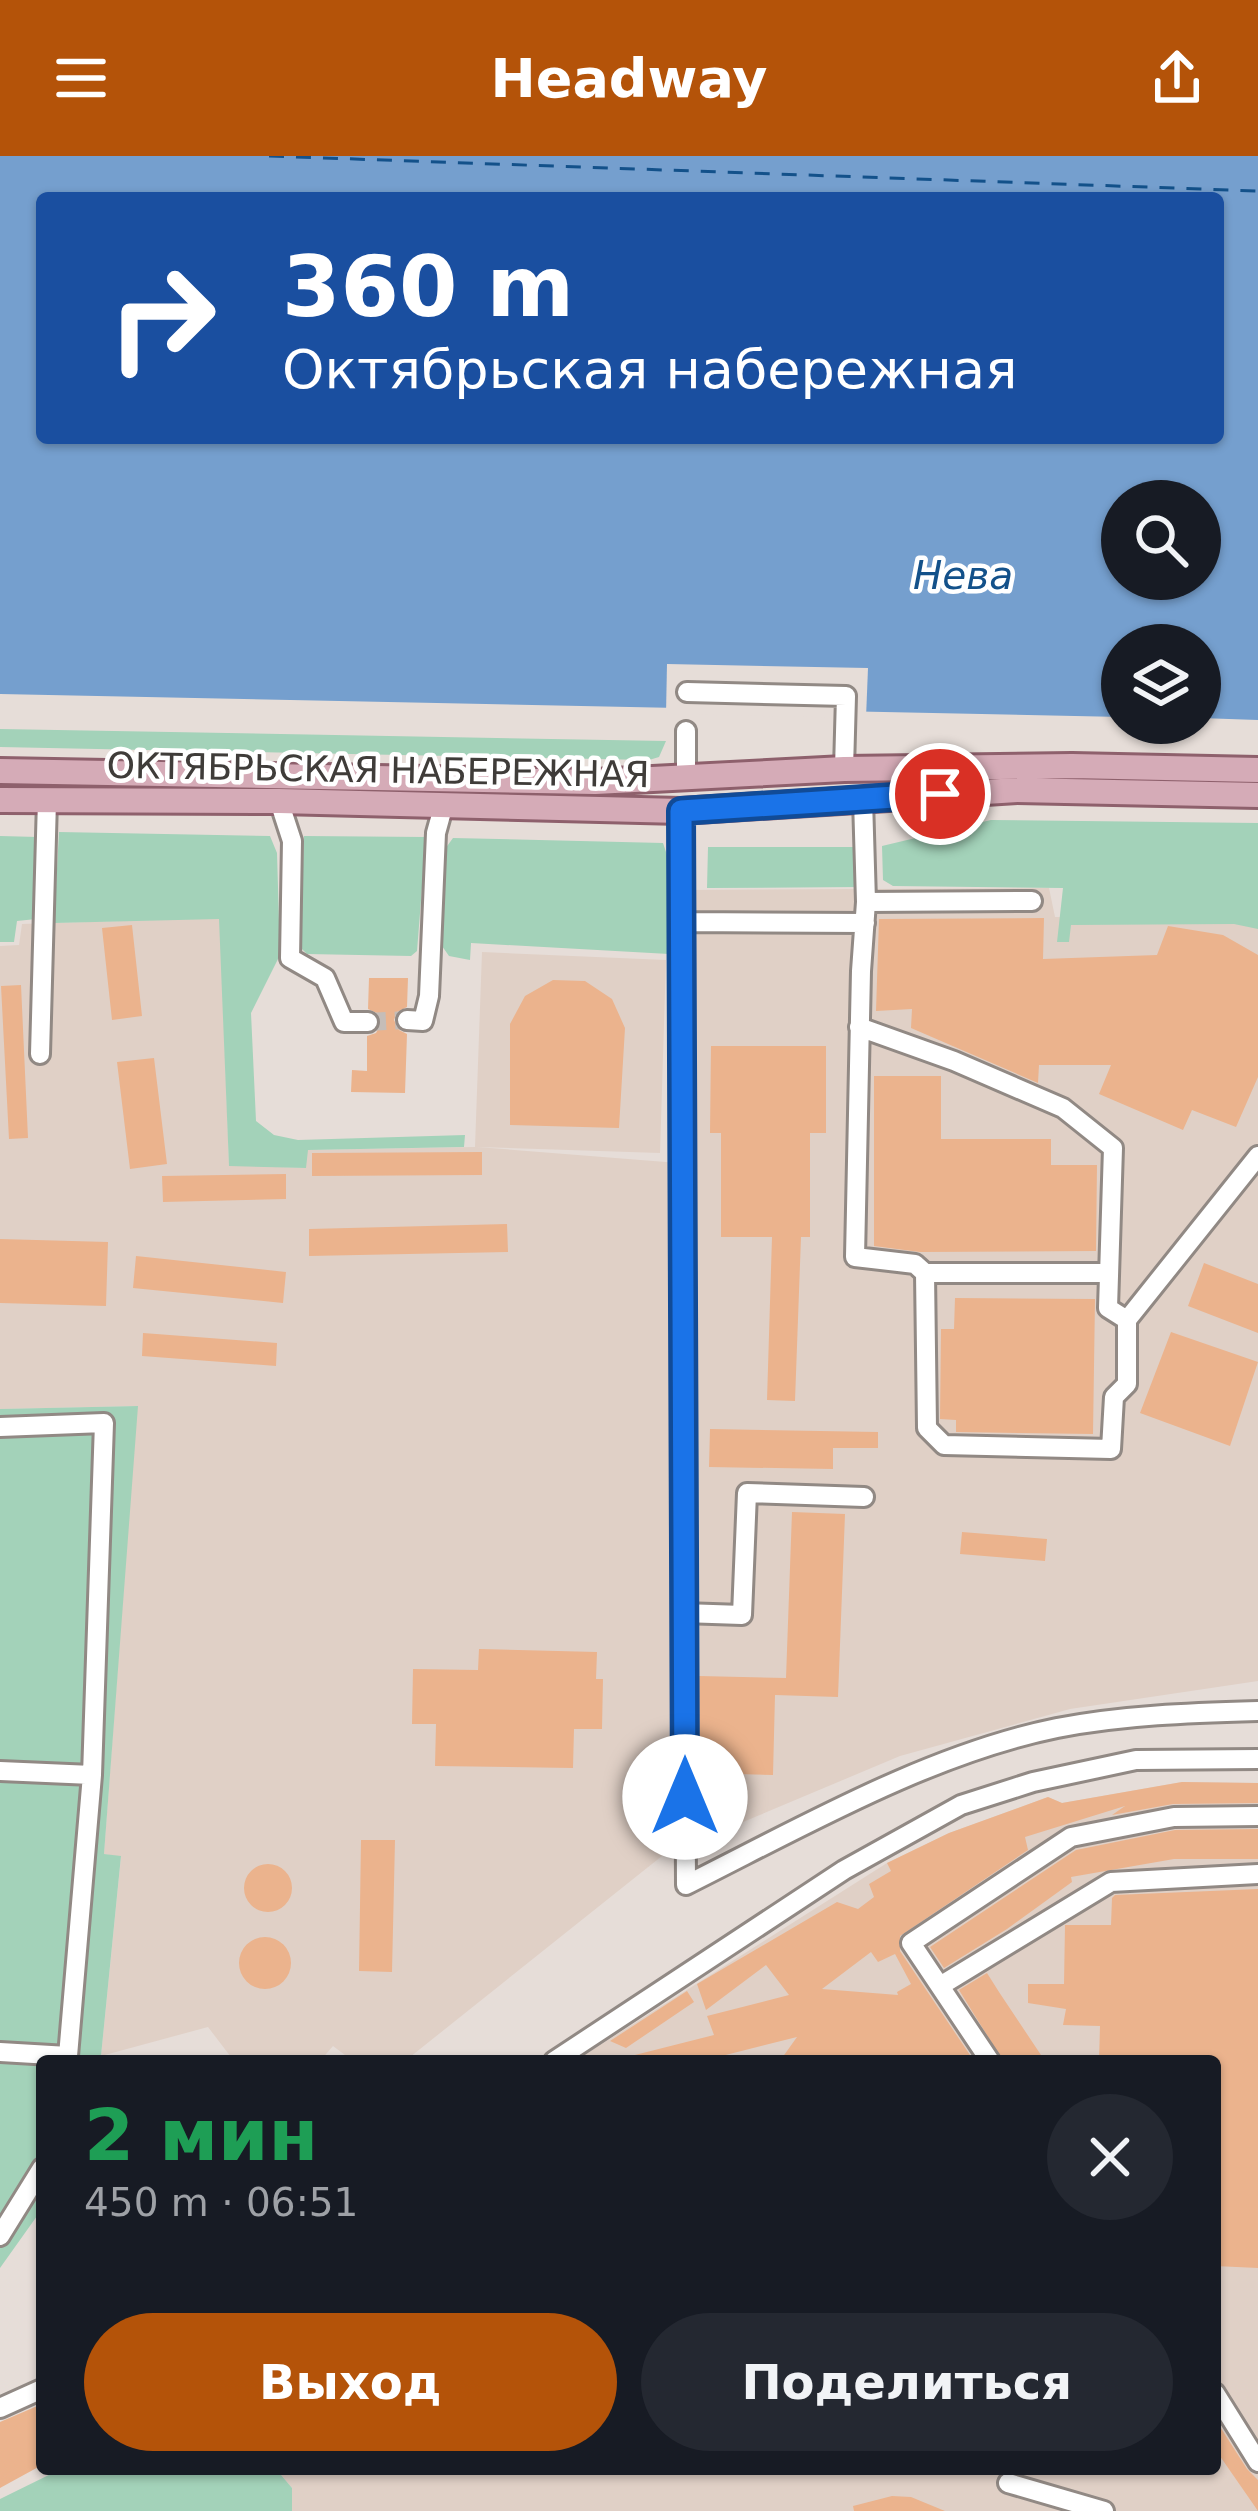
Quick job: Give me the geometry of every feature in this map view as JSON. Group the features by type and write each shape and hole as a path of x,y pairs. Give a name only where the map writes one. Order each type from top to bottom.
{"main road":[{"name":"ОКТЯБРЬСКАЯ НАБЕРЕЖНАЯ","path":"0,770 595,782 844,769 1258,770"},
{"name":"ОКТЯБРЬСКАЯ НАБЕРЕЖНАЯ","path":"0,800 681,811 1018,790 1258,795"}],"street":[{"path":"687,692 846,696 844,769"},
{"path":"686,731 686,776"},
{"path":"863,799 866,913 855,1256 914,1264 925,1273 1107,1273"},
{"path":"40,1054 46,800"},
{"path":"279,801 292,841 290,958 325,978 344,1022 368,1022"},
{"path":"407,1020 423,1021 429,996 436,833 444,804"},
{"path":"681,811 686,1885 920,1771 1053,1729 1153,1714 1258,1711"},
{"path":"682,922 1032,902"},
{"path":"859,1027 1063,1108 1113,1148 1108,1308 1127,1320"},
{"path":"925,1273 927,1428 944,1445 1111,1449 1114,1397 1126,1384 1127,1320 1258,1156"},
{"path":"0,1427 104,1423 92,1774 68,2055"},
{"path":"683,1613 742,1615 747,1493 864,1497"},
{"path":"563,2055 844,1870 962,1805 1136,1760 1258,1759"},
{"path":"0,1771 92,1774"},
{"path":"986,2055 911,1943 1071,1837 1174,1817 1258,1816"},
{"path":"940,1986 1111,1882 1258,1874"},
{"path":"0,2052 36,2056"},
{"path":"0,2236 36,2178"},
{"path":"0,2408 36,2392"},
{"path":"1221,2403 1258,2462"},
{"path":"1009,2483 1104,2511"}],"shaded area":[{"path":"1049,888 1055,917 1243,919 1258,925 1258,1681 1070,1709 900,1756 662,1856 413,2055 345,2055 333,2046 325,2055 229,2055 208,2027 101,2055 121,1857 104,1854 137,1406 0,1409 0,946 19,945 22,924 220,918 229,1165 305,1168 307,1150 475,1147 482,952 666,960 660,1153 477,1147 691,1164 688,890"},
{"path":"1182,1782 1258,1783 1258,2511 292,2511 292,2488 281,2475 1221,2475 1221,2055 584,2055 887,1863 949,1833 1048,1797 1062,1803"}],"green space":[{"path":"0,729 666,741 659,757 649,760 0,747"},
{"path":"991,820 1258,823 1258,929 1234,924 1071,925 1069,942 1057,942 1063,888 893,886 883,880 882,846"},
{"path":"59,832 270,836 277,853 280,955 251,1013 256,1121 274,1135 298,1140 465,1135 464,1147 308,1150 306,1168 229,1166 219,919 54,923"},
{"path":"0,836 38,837 36,919 17,921 14,942 0,942"},
{"path":"304,836 426,837 417,951 411,956 307,954 300,947"},
{"path":"453,838 663,843 671,867 669,954 471,943 470,960 449,956 442,946 445,849"},
{"path":"708,847 857,847 859,887 707,888"},
{"path":"138,1406 104,1854 121,1856 101,2055 36,2055 36,2217 0,2268 0,1409"},
{"path":"49,2475 281,2475 292,2488 292,2511 0,2511 0,2499"}],"water":[{"name":"Нева","path":"0,156 1258,156 1258,720 1221,719 1221,624 1101,624 1101,717 0,694"}],"pier":[{"path":"667,664 868,668 866,718 666,714"}],"building":[{"path":"1044,918 1043,959 1157,955 1168,926 1223,935 1258,955 1258,1077 1236,1127 1192,1110 1183,1130 1099,1094 1111,1065 1039,1065 1038,1083 911,1028 912,1009 876,1011 879,919"},
{"path":"132,925 142,1016 112,1020 102,928"},
{"path":"369,978 408,978 407,1007 394,1020 407,1034 405,1093 351,1092 352,1070 367,1071 367,1036 376,1033 381,1023 379,1014 368,1009"},
{"path":"553,980 585,981 612,999 625,1028 619,1128 510,1125 510,1024 525,996"},
{"path":"21,985 28,1138 9,1139 1,986"},
{"path":"711,1046 826,1046 826,1133 810,1133 810,1237 801,1237 795,1401 767,1400 772,1237 721,1237 721,1133 710,1133"},
{"path":"154,1058 167,1164 130,1169 117,1062"},
{"path":"874,1076 941,1076 941,1139 1051,1139 1051,1165 1097,1165 1096,1251 920,1252 874,1246"},
{"path":"482,1152 482,1175 312,1176 312,1153"},
{"path":"286,1174 286,1199 163,1202 162,1176"},
{"path":"507,1224 508,1252 309,1256 309,1229"},
{"path":"0,1239 108,1242 106,1306 0,1303"},
{"path":"136,1256 286,1272 283,1303 133,1288"},
{"path":"1204,1263 1258,1284 1258,1333 1188,1306"},
{"path":"955,1298 1095,1299 1093,1434 956,1432 956,1420 940,1419 941,1329 954,1329"},
{"path":"1171,1332 1258,1362 1230,1446 1140,1413"},
{"path":"143,1333 277,1343 276,1366 142,1356"},
{"path":"710,1429 878,1432 878,1448 833,1448 833,1469 709,1467"},
{"path":"792,1512 845,1514 838,1697 775,1695 773,1775 699,1773 699,1676 786,1678"},
{"path":"962,1532 1047,1539 1045,1561 960,1554"},
{"path":"479,1649 597,1652 596,1679 603,1679 602,1729 574,1729 573,1768 435,1766 436,1724 412,1724 413,1669 478,1670"},
{"path":"1182,1782 1258,1783 1258,1803 1173,1804 1112,1815 1125,1806 1025,1837 1028,1850 900,1936 900,1951 970,2055 784,2055 797,2037 726,2055 635,2055 714,2035 707,2016 789,1995 766,1965 706,2010 697,1984 837,1902 858,1909 874,1897 869,1884 891,1871 887,1863 949,1833 1048,1797 1062,1803","holes":["871,1952 878,1962 895,1954 911,1984 898,1995 822,1989"]},
{"path":"1258,1829 1258,1859 1174,1859 1071,1877 1072,1882 1007,1929 944,1968 930,1947 1076,1850 1175,1830"},
{"path":"361,1840 395,1840 392,1972 359,1971"},
{"path":"268,1864 285,1871 292,1888 285,1905 268,1912 251,1905 244,1888 251,1871"},
{"path":"1258,1889 1258,2268 1221,2266 1221,2055 1099,2055 1100,2026 1063,2025 1066,2009 1028,2003 1028,1984 1064,1984 1065,1925 1111,1925 1115,1895"},
{"path":"265,1937 283,1945 291,1963 283,1981 265,1989 247,1981 239,1963 247,1945"},
{"path":"987,1973 1041,2055 999,2055 959,1990"},
{"path":"687,1991 694,2002 626,2048 610,2041"},
{"path":"36,2407 36,2468 0,2488 0,2422"},
{"path":"1221,2428 1258,2480 1258,2511 1221,2458"},
{"path":"892,2496 911,2497 945,2511 854,2511 853,2506"}],"ferry route":[{"path":"269,156 1258,191"}],"tunnel":[{"path":"368,1022 407,1020"}],"route":[{"path":"685,1797 681,811 940,794"}]}
